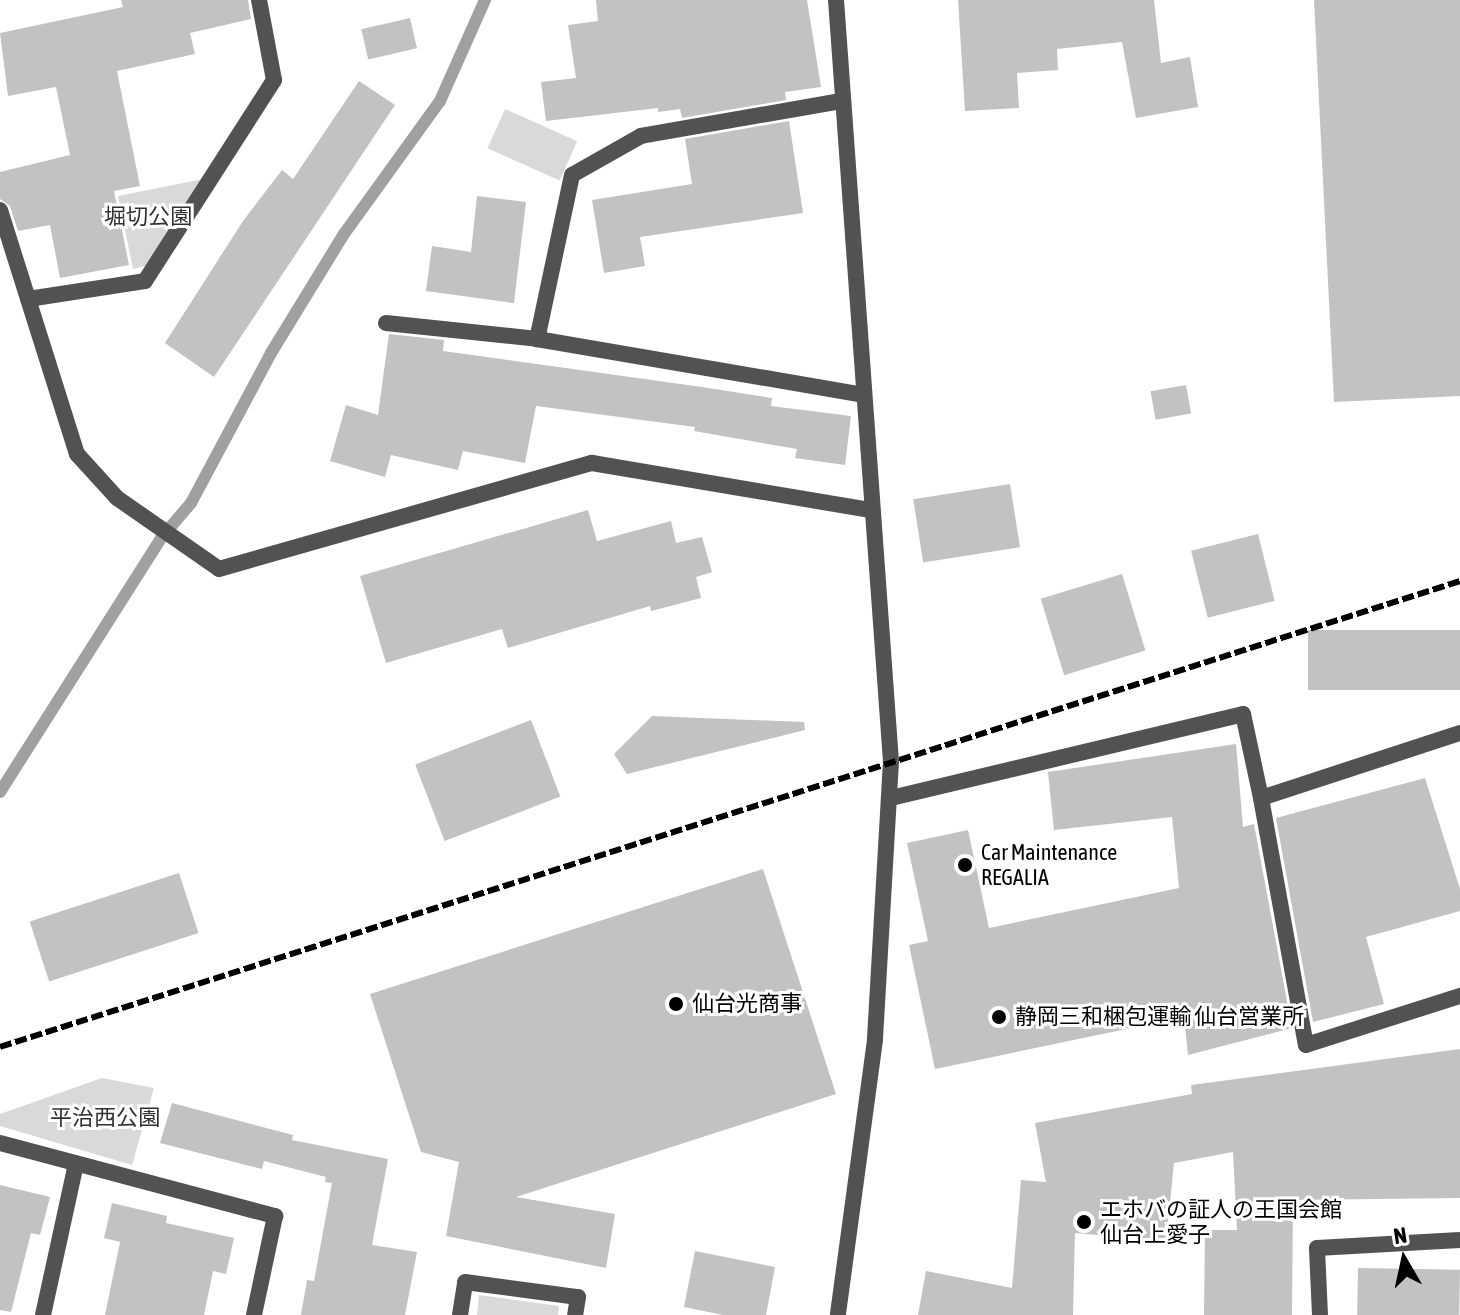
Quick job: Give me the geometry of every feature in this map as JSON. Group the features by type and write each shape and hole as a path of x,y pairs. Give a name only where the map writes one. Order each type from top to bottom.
{"street":[{"path":"28,299 145,281 274,80 259,0"},
{"path":"836,0 891,798 875,1040 838,1315"},
{"path":"537,339 572,175 641,136 841,101"},
{"path":"0,210 77,454 117,498 219,569 592,463 871,510"},
{"path":"386,323 537,339 863,395"},
{"path":"891,798 1243,714 1306,1045 1460,996"},
{"path":"1261,798 1460,733"},
{"path":"0,1143 275,1216 254,1315"},
{"path":"43,1315 76,1164"},
{"path":"1320,1315 1317,1248 1460,1240"},
{"path":"460,1315 465,1282 578,1297 575,1315"}],"green space":[{"path":"505,109 577,141 560,180 488,148"},
{"name":"堀切公園","path":"203,179 149,265 133,269 118,196"},
{"name":"平治西公園","path":"102,1078 154,1088 132,1165 0,1126 0,1114"},
{"path":"479,1295 559,1306 558,1315 477,1315"}],"building":[{"path":"121,0 248,0 251,19 190,33 195,54 117,71 140,186 114,191 129,265 60,278 50,225 18,231 10,206 0,199 0,172 70,155 56,87 8,96 0,33 123,7"},
{"path":"596,0 807,0 821,87 785,92 786,100 682,118 680,109 658,112 658,108 546,121 541,82 576,78 568,25 598,21"},
{"path":"958,0 1154,0 1161,63 1190,57 1198,107 1136,118 1122,42 1057,49 1058,70 1017,73 1019,108 965,111"},
{"path":"1314,0 1460,0 1460,396 1334,402"},
{"path":"410,18 417,48 368,59 361,29"},
{"path":"359,81 395,105 214,377 165,343 243,221 282,170 293,179"},
{"path":"789,121 803,213 640,237 645,266 604,273 592,200 692,184 685,139"},
{"path":"477,196 526,202 514,303 426,291 432,246 471,252"},
{"path":"389,334 444,340 443,351 772,398 771,406 851,416 845,465 795,458 797,449 694,431 695,427 536,406 525,463 463,451 458,470 391,455 385,477 330,461 346,405 378,415"},
{"path":"1186,385 1191,414 1156,420 1151,391"},
{"path":"1010,484 1020,547 923,563 913,499"},
{"path":"588,510 597,541 671,521 676,543 702,537 712,572 696,577 701,598 651,611 650,606 508,648 502,629 386,663 360,576"},
{"path":"1258,534 1275,601 1208,618 1191,551"},
{"path":"1122,574 1145,651 1064,675 1041,599"},
{"path":"1308,630 1460,630 1460,690 1308,690"},
{"path":"652,716 804,722 805,730 627,774 614,754"},
{"path":"531,720 560,797 445,841 415,764"},
{"path":"1236,744 1243,827 1254,824 1292,1028 1188,1055 1184,1017 935,1069 909,945 928,941 907,843 968,830 989,928 1179,888 1172,817 1054,830 1048,772"},
{"path":"1425,778 1460,889 1460,911 1366,937 1384,1004 1313,1022 1276,818"},
{"path":"763,869 836,1094 516,1197 615,1214 606,1268 446,1236 459,1162 421,1152 370,994"},
{"path":"179,873 198,933 49,981 30,922"},
{"path":"1460,1049 1460,1198 1293,1200 1292,1315 1204,1315 1205,1230 1237,1230 1233,1152 1174,1163 1166,1241 1075,1233 1073,1315 918,1315 926,1271 1012,1288 1021,1180 1046,1182 1035,1123 1192,1094 1191,1085"},
{"path":"172,1103 293,1135 292,1140 388,1159 372,1245 417,1252 405,1315 301,1315 307,1280 314,1281 332,1183 325,1182 326,1177 264,1161 262,1169 160,1143"},
{"path":"0,1185 50,1197 40,1235 31,1233 11,1312 0,1310"},
{"path":"112,1203 167,1216 166,1223 234,1238 226,1274 213,1271 204,1315 105,1315 120,1242 104,1238"},
{"path":"695,1251 775,1267 766,1315 723,1315 684,1307"},
{"path":"1358,1268 1460,1270 1459,1315 1357,1315"}],"waterway":[{"path":"0,792 161,538 191,503 271,353 344,234 440,101 485,0"}],"railway":[{"path":"0,1047 1460,581"}],"place":[{"name":"Car Maintenance REGALIA","path":"965,865"},
{"name":"仙台光商事","path":"676,1004"},
{"name":"静岡三和梱包運輸 仙台営業所","path":"999,1017"},
{"name":"エホバの証人の王国会館 仙台上愛子","path":"1084,1222"}]}
